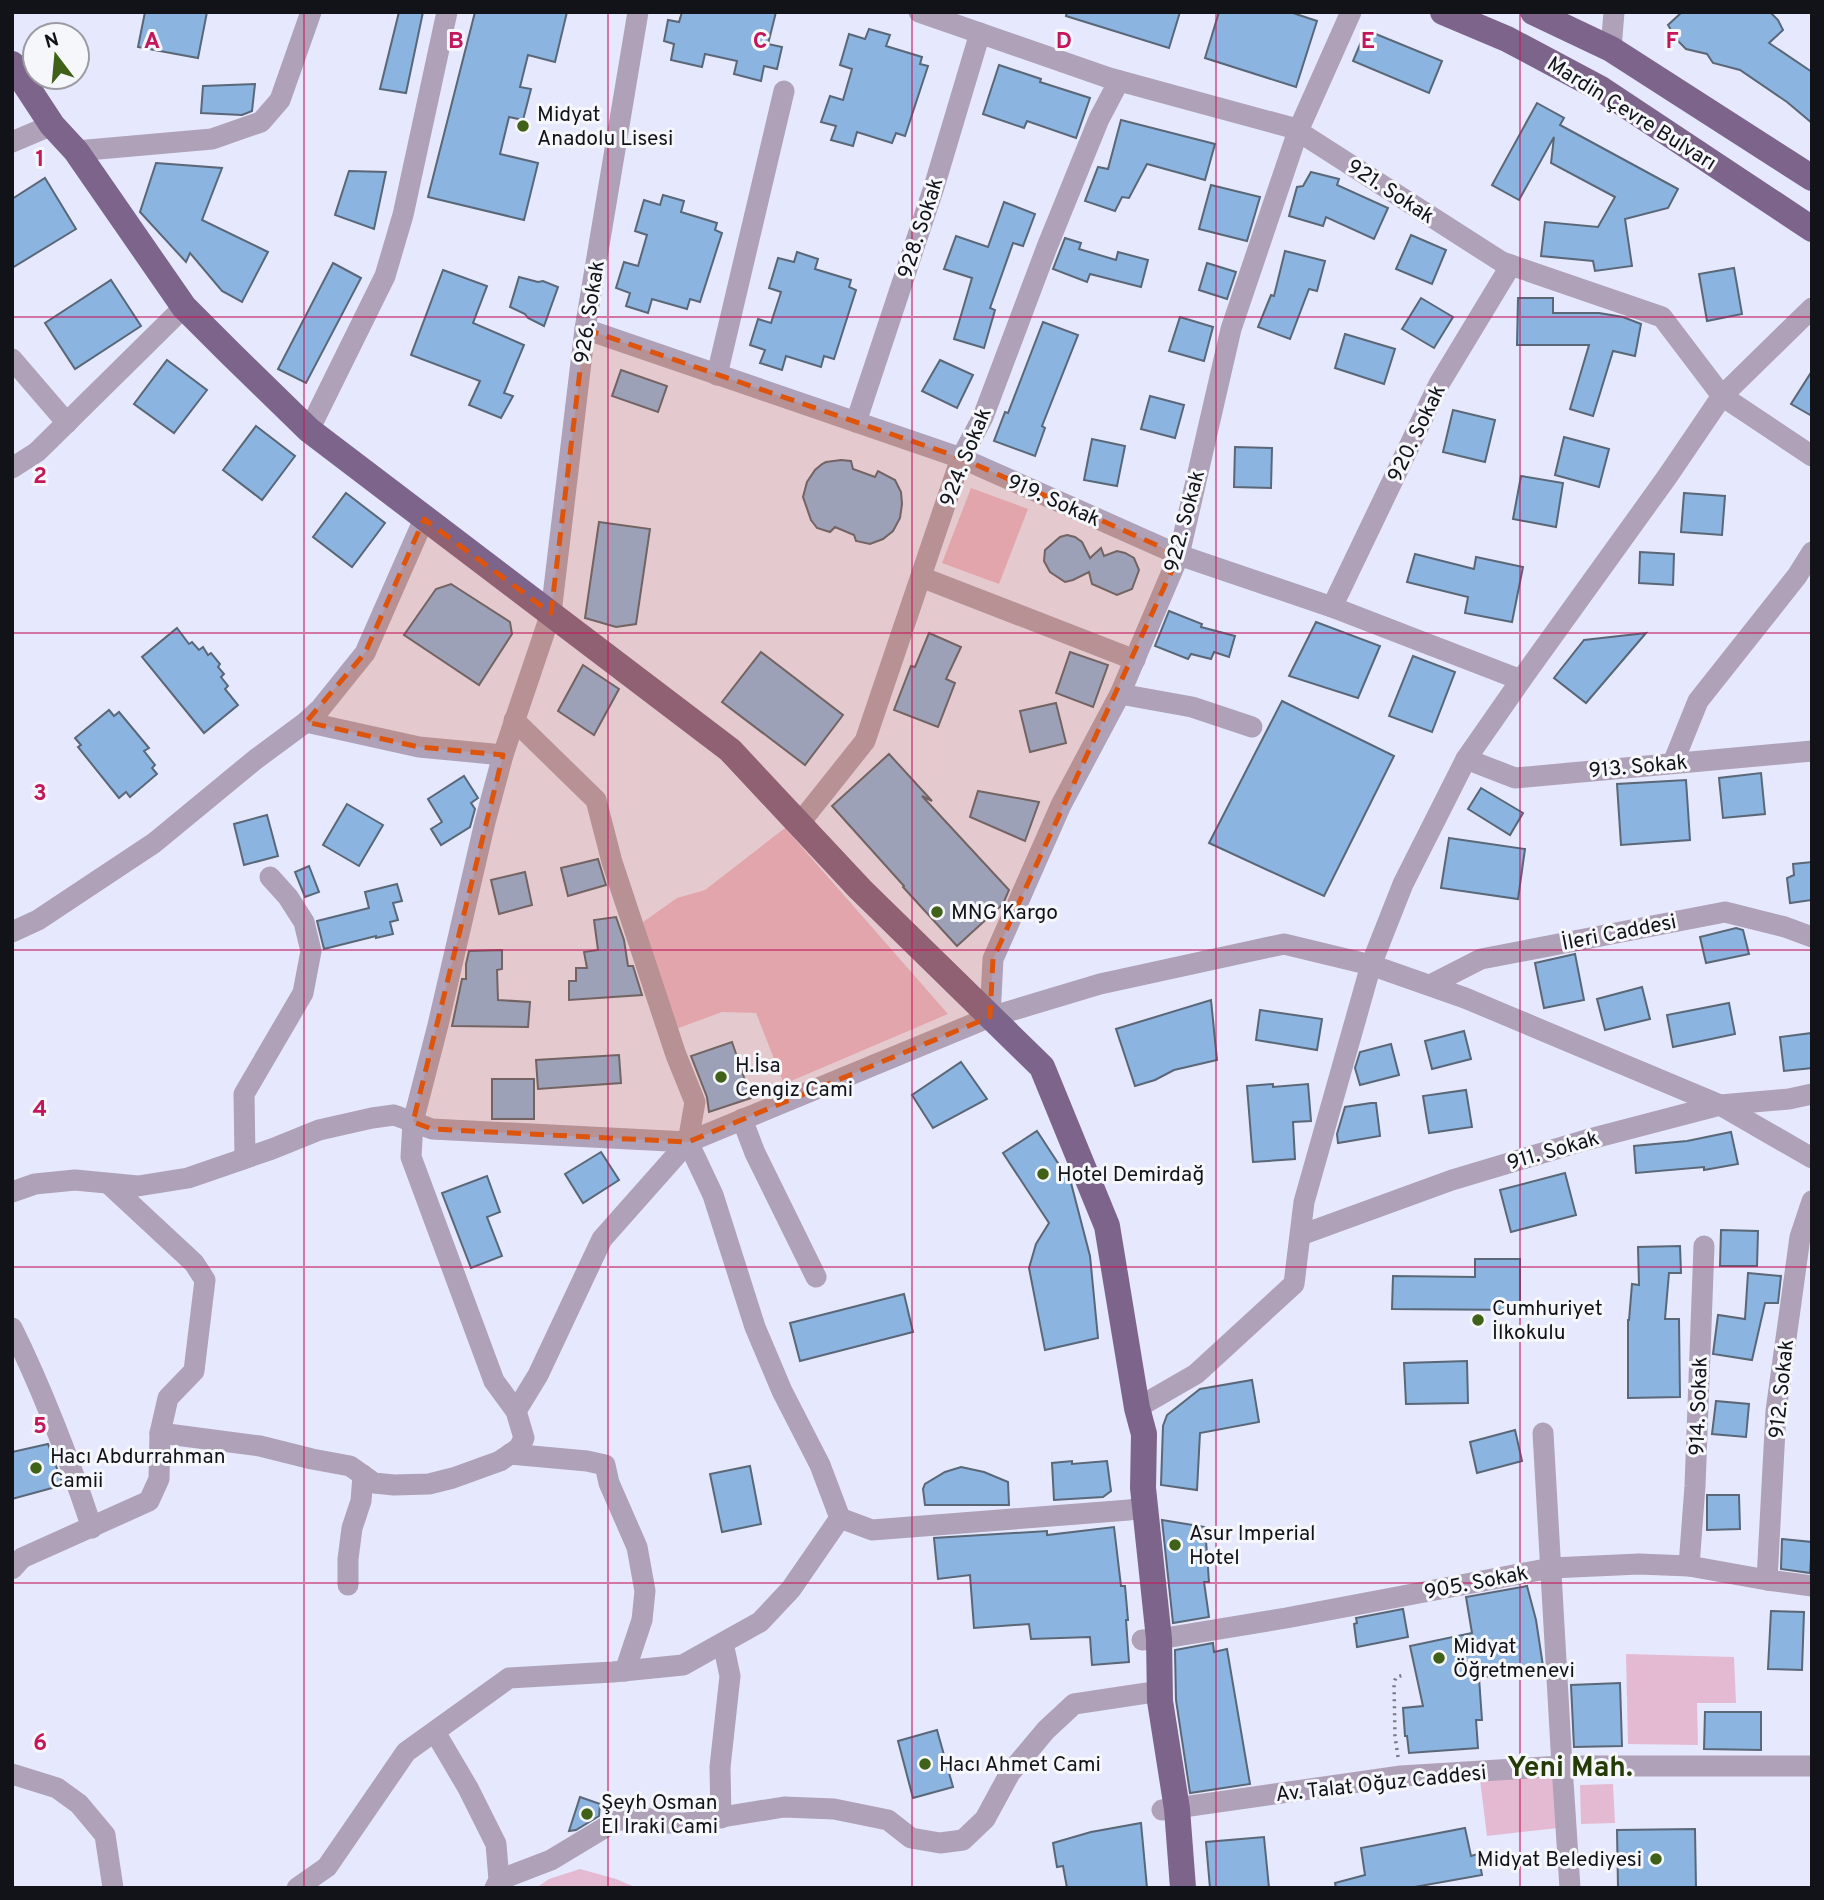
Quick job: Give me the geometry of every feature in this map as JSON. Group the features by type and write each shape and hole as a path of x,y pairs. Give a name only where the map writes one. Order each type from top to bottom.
{"main road":[{"name":"Mardin Çevre Bulvarı","path":"1443,12 1507,39 1601,89 1812,229"},
{"name":"Mardin Çevre Bulvarı","path":"1533,12 1611,49 1812,178"},
{"path":"12,64 52,125 76,151 184,307 229,352 309,429 730,750 860,889 1042,1067 1107,1226 1137,1408 1144,1434 1143,1488 1137,1508 1170,1809 1166,1888"},
{"path":"1150,1639 1147,1693 1183,1888"}],"street":[{"path":"76,151 212,139 261,122 280,100 311,12"},
{"path":"309,429 385,276 403,215 447,12"},
{"name":"926. Sokak","path":"516,1411 494,1381 411,1157 412,1122 503,755 551,614 584,329 638,12"},
{"name":"921. Sokak","path":"919,12 1119,81 1293,128 1502,262 1662,317 1722,396 1812,456"},
{"name":"922. Sokak","path":"990,1017 993,959 1061,805 1121,694 1179,555 1231,329 1298,131 1351,12"},
{"path":"1611,49 1614,12"},
{"name":"928. Sokak","path":"856,422 934,187 980,33"},
{"name":"924. Sokak","path":"799,824 864,741 961,458 983,417 1047,247 1099,119 1119,81"},
{"path":"718,374 784,91"},
{"path":"12,142 52,125"},
{"name":"920. Sokak","path":"1332,607 1439,384 1511,265"},
{"path":"12,468 37,452 184,307"},
{"path":"1137,1408 1196,1374 1294,1284 1304,1202 1371,965 1403,884 1466,760 1722,396 1812,308"},
{"name":"919. Sokak","path":"584,329 961,458 1179,555 1332,607 1521,680"},
{"path":"12,359 67,423"},
{"path":"12,932 38,920 154,843 320,709 365,653 424,519"},
{"path":"1673,763 1698,701 1797,576 1812,552"},
{"path":"920,577 1135,660"},
{"path":"1121,694 1192,706 1252,727"},
{"path":"514,720 596,800 616,874 676,1055 695,1102 688,1142 713,1195 755,1327 782,1391 820,1465 840,1518 872,1530 1137,1508"},
{"path":"306,722 419,747 503,755"},
{"name":"913. Sokak","path":"1466,760 1516,778 1812,751"},
{"path":"245,1158 244,1094 303,993 311,951 304,922 288,897 270,877"},
{"name":"İleri Caddesi","path":"1430,985 1481,959 1725,912 1785,926 1812,937"},
{"path":"160,1433 260,1446 350,1466 374,1483 394,1485 429,1484 500,1461 519,1448 524,1438 516,1411 538,1375 602,1239 688,1142 990,1017 1100,984 1284,943 1371,965 1465,998 1720,1105 1812,1158"},
{"name":"911. Sokak","path":"1301,1235 1452,1180 1586,1140 1720,1105 1789,1099 1812,1094"},
{"path":"12,1192 35,1184 75,1180 138,1186 188,1178 319,1130 394,1115 432,1129 688,1142"},
{"path":"742,1119 755,1153 816,1277"},
{"path":"14,1562 149,1501 159,1479 160,1433 168,1398 194,1371 205,1280 194,1263 109,1184"},
{"name":"912. Sokak","path":"1767,1580 1776,1411 1800,1237 1812,1201"},
{"name":"914. Sokak","path":"1689,1566 1695,1486 1704,1246"},
{"path":"12,1328 35,1375 68,1457 92,1528"},
{"path":"1543,1433 1570,1888"},
{"path":"510,1454 605,1465 609,1483 637,1547 645,1591 642,1620 625,1671"},
{"path":"348,1585 352,1528 361,1501 363,1475"},
{"path":"298,1888 327,1867 406,1752 509,1678 683,1665 760,1622 791,1589 840,1518"},
{"name":"905. Sokak","path":"1150,1639 1286,1618 1550,1568 1639,1564 1689,1566 1812,1586"},
{"path":"721,1818 720,1767 730,1675 723,1643"},
{"path":"435,1732 468,1788 496,1844 497,1884 551,1860 614,1822 636,1815 665,1824 784,1807 834,1809 888,1820 911,1838 940,1843 963,1840 985,1819 1010,1773 1046,1730 1074,1704 1147,1693"},
{"name":"Av. Talat Oğuz Caddesi","path":"1170,1809 1401,1776 1562,1766 1812,1766"},
{"path":"12,1774 57,1788 79,1804 105,1835 113,1888"}],"path":[{"path":"1401,1776 1395,1736 1394,1683 1396,1677 1404,1675"}],"highlighted area":[{"path":"585,329 961,458 1179,555 993,959 990,1017 688,1142 432,1129 413,1122 503,755 419,747 306,722 365,653 424,519 551,613"}],"shaded area":[{"path":"971,488 1028,509 999,584 942,563"},
{"path":"785,828 948,1014 784,1084 756,1013 722,1012 676,1029 643,922 677,898 705,890"},
{"path":"1626,1654 1734,1657 1736,1703 1697,1703 1698,1745 1628,1744"},
{"path":"1550,1776 1554,1782 1558,1828 1487,1836 1480,1780"},
{"path":"1613,1784 1615,1823 1581,1824 1580,1785"},
{"path":"580,1869 637,1888 536,1888 549,1879"}],"building":[{"path":"145,12 207,12 198,58 138,47"},
{"path":"399,12 423,12 406,93 380,89"},
{"path":"475,12 567,12 555,62 528,55 520,87 531,89 523,120 509,117 500,154 538,163 524,220 428,197"},
{"path":"682,12 776,12 768,44 782,47 777,69 764,66 761,81 734,74 737,61 705,54 702,67 671,60 674,44 664,41 668,20 679,22"},
{"path":"1067,12 1180,12 1169,48 1066,16"},
{"path":"1219,12 1290,12 1317,21 1296,87 1205,58"},
{"path":"1682,12 1770,12 1783,30 1769,43 1812,72 1812,123 1740,70 1713,63 1707,54 1686,49 1668,25"},
{"path":"869,29 890,35 886,46 922,57 920,64 928,66 905,136 896,133 892,143 857,132 853,146 831,140 836,126 821,122 830,96 843,100 852,69 840,65 849,34 865,39"},
{"path":"1366,30 1442,61 1429,93 1353,61"},
{"path":"999,65 1090,98 1076,138 1027,121 1024,128 983,114"},
{"path":"255,84 252,111 242,115 201,113 203,86"},
{"path":"1537,103 1564,118 1560,125 1678,189 1668,208 1625,219 1632,266 1595,271 1593,261 1541,256 1545,222 1598,227 1615,197 1551,163 1554,137 1519,200 1492,185"},
{"path":"1121,120 1215,144 1205,180 1147,164 1129,198 1122,197 1115,211 1085,201 1098,167 1108,169"},
{"path":"156,163 222,168 202,220 268,252 242,302 222,291 190,253 186,262 140,212"},
{"path":"349,171 386,172 374,229 335,215"},
{"path":"1311,172 1339,179 1337,185 1388,208 1374,239 1326,217 1323,226 1289,216 1297,187 1303,186"},
{"path":"45,178 76,229 12,268 12,199"},
{"path":"1211,185 1260,197 1247,241 1199,229"},
{"path":"663,195 684,201 681,212 717,223 715,230 722,233 700,302 690,299 687,309 652,299 648,313 626,306 630,293 616,288 624,262 638,266 647,235 635,231 644,200 660,205"},
{"path":"1004,202 1035,214 1023,246 1013,243 990,308 995,310 984,348 954,339 972,278 944,269 956,236 988,247"},
{"path":"1411,235 1446,250 1432,284 1396,269"},
{"path":"1065,238 1081,243 1079,249 1116,260 1118,252 1148,260 1141,287 1090,274 1087,282 1053,269"},
{"path":"1285,251 1325,261 1317,291 1309,289 1290,339 1258,327 1271,295 1274,296"},
{"path":"797,252 818,259 815,269 851,280 849,287 856,290 834,359 824,356 821,367 786,356 782,370 760,363 765,350 750,345 758,319 771,323 781,292 769,288 778,258 794,262"},
{"path":"333,263 361,278 306,383 278,369"},
{"path":"1207,263 1236,272 1227,299 1199,290"},
{"path":"1734,268 1742,314 1707,321 1699,274"},
{"path":"443,270 487,286 473,323 524,345 504,393 513,396 501,418 469,405 480,381 411,355"},
{"path":"519,277 558,287 544,326 510,307"},
{"path":"111,280 141,326 75,369 45,323"},
{"path":"1421,298 1453,317 1434,348 1402,329"},
{"path":"1518,298 1553,298 1553,313 1599,313 1623,317 1641,324 1635,356 1613,351 1593,416 1570,409 1589,345 1517,345"},
{"path":"1180,317 1213,327 1204,361 1169,351"},
{"path":"1043,322 1078,335 1042,426 1045,428 1035,456 994,441 1005,412 1008,413"},
{"path":"1345,334 1395,349 1384,384 1335,368"},
{"path":"167,360 207,390 174,433 134,404"},
{"path":"940,360 973,375 957,408 922,391"},
{"path":"621,370 667,386 658,412 612,396"},
{"path":"1812,371 1812,416 1791,404"},
{"path":"1150,396 1184,405 1175,438 1141,429"},
{"path":"1453,410 1495,420 1485,462 1443,452"},
{"path":"256,426 295,456 262,500 223,470"},
{"path":"1564,437 1609,449 1599,487 1555,475"},
{"path":"1092,439 1125,446 1117,486 1084,480"},
{"path":"1235,447 1272,448 1271,488 1234,487"},
{"path":"851,461 853,469 875,477 878,471 895,480 901,492 900,518 893,531 883,539 870,544 856,541 854,535 835,527 830,532 817,528 811,520 803,497 807,482 822,464"},
{"path":"1521,476 1563,483 1556,527 1513,519"},
{"path":"346,493 385,523 352,567 313,537"},
{"path":"1684,493 1725,496 1722,535 1681,532"},
{"path":"599,522 650,529 636,624 616,627 585,618"},
{"path":"1067,535 1082,542 1090,558 1101,548 1104,556 1117,551 1134,558 1139,570 1132,589 1117,595 1092,584 1089,572 1065,582 1050,572 1044,561 1045,550 1060,537"},
{"path":"1640,552 1674,554 1673,585 1639,583"},
{"path":"1415,554 1474,569 1476,557 1523,567 1512,622 1465,613 1468,597 1407,582"},
{"path":"451,584 510,622 512,634 479,685 404,635 436,589"},
{"path":"1169,611 1202,624 1201,627 1235,636 1229,657 1214,652 1211,659 1191,654 1188,659 1155,646"},
{"path":"1316,622 1380,646 1358,698 1289,676"},
{"path":"177,628 189,644 192,642 199,650 203,647 208,655 211,653 220,664 218,667 224,674 221,677 228,686 225,689 238,705 204,733 142,657"},
{"path":"929,633 961,647 946,679 955,683 938,727 894,710 911,666 915,667"},
{"path":"1646,633 1586,703 1554,678 1584,640"},
{"path":"761,652 843,715 805,765 722,702"},
{"path":"1070,652 1108,665 1093,707 1056,693"},
{"path":"1413,656 1455,672 1432,732 1389,716"},
{"path":"583,665 619,689 594,735 558,711"},
{"path":"1282,701 1394,756 1324,896 1209,843"},
{"path":"1056,703 1066,743 1030,752 1020,711"},
{"path":"109,710 114,716 119,712 149,748 144,751 155,765 152,768 157,774 130,797 126,792 119,798 78,747 81,745 75,738"},
{"path":"889,754 932,801 922,796 1009,890 1003,904 957,946 832,806"},
{"path":"1761,773 1765,814 1723,818 1719,778"},
{"path":"464,776 478,798 471,803 475,809 470,827 441,845 431,829 442,822 428,799"},
{"path":"1686,780 1690,840 1621,845 1617,784"},
{"path":"1481,788 1523,813 1510,835 1468,809"},
{"path":"978,791 1039,802 1025,841 970,817"},
{"path":"347,804 383,825 359,866 323,845"},
{"path":"267,815 278,856 244,865 234,824"},
{"path":"1449,838 1525,849 1518,899 1441,888"},
{"path":"598,859 606,885 568,896 561,868"},
{"path":"1812,862 1812,900 1790,903 1787,878 1794,875 1793,864"},
{"path":"309,866 319,892 305,897 295,872"},
{"path":"525,872 532,905 499,914 491,880"},
{"path":"397,884 402,901 393,903 398,920 390,922 393,934 324,949 317,921 369,908 365,892"},
{"path":"616,917 624,940 628,966 633,966 642,995 569,1000 569,981 576,981 576,968 587,968 584,952 598,950 594,920"},
{"path":"1736,928 1743,930 1749,954 1706,963 1700,937"},
{"path":"502,950 502,969 497,970 498,1000 530,1002 528,1027 452,1026 462,979 466,979 469,951"},
{"path":"1575,954 1584,1000 1544,1008 1535,963"},
{"path":"1642,987 1650,1019 1605,1030 1597,999"},
{"path":"1211,1000 1217,1060 1174,1070 1135,1086 1116,1029"},
{"path":"1729,1003 1735,1034 1673,1047 1667,1015"},
{"path":"1260,1010 1322,1019 1317,1050 1256,1040"},
{"path":"1464,1031 1471,1059 1432,1069 1425,1041"},
{"path":"1812,1033 1812,1068 1784,1071 1780,1037"},
{"name":"H.İsa Cengiz Cami","path":"732,1042 751,1098 709,1112 707,1097 691,1056"},
{"path":"1391,1044 1399,1075 1360,1085 1355,1068 1360,1052"},
{"path":"619,1055 621,1083 538,1089 536,1060"},
{"path":"961,1062 987,1099 933,1128 912,1095"},
{"path":"492,1079 534,1079 534,1119 492,1119"},
{"path":"1273,1084 1273,1087 1308,1084 1311,1121 1293,1122 1295,1159 1253,1162 1247,1086"},
{"path":"1466,1090 1472,1127 1429,1133 1423,1096"},
{"path":"1376,1103 1380,1136 1338,1143 1337,1134 1345,1107"},
{"path":"1037,1131 1071,1183 1090,1256 1098,1338 1045,1350 1029,1268 1036,1244 1049,1223 1003,1153"},
{"path":"1731,1132 1738,1164 1704,1170 1704,1167 1636,1173 1634,1146 1687,1141"},
{"path":"601,1152 619,1180 583,1203 565,1174"},
{"path":"1565,1173 1576,1215 1511,1232 1500,1190"},
{"path":"487,1176 500,1212 487,1217 502,1256 471,1268 442,1193"},
{"path":"1721,1230 1758,1231 1757,1266 1720,1266"},
{"path":"1680,1246 1681,1273 1669,1273 1665,1319 1679,1319 1680,1397 1628,1398 1628,1320 1632,1284 1639,1285 1638,1247"},
{"path":"1475,1259 1520,1259 1520,1310 1392,1309 1393,1276 1475,1277"},
{"path":"1748,1273 1781,1276 1778,1303 1765,1303 1752,1360 1713,1354 1718,1315 1745,1319"},
{"path":"904,1294 913,1332 800,1361 790,1323"},
{"path":"1467,1361 1468,1403 1406,1404 1404,1363"},
{"path":"1252,1380 1259,1422 1200,1433 1197,1490 1161,1485 1163,1426 1167,1415 1200,1389"},
{"path":"1716,1401 1749,1404 1746,1437 1712,1434"},
{"path":"1515,1430 1522,1461 1477,1473 1470,1442"},
{"name":"Hacı Abdurrahman Camii","path":"48,1444 63,1485 12,1499 12,1452"},
{"path":"1072,1461 1072,1464 1107,1461 1111,1491 1103,1497 1054,1500 1052,1463"},
{"path":"750,1466 761,1524 722,1532 710,1474"},
{"path":"961,1467 984,1472 1008,1482 1009,1505 925,1505 925,1484 945,1472"},
{"path":"1707,1495 1739,1495 1740,1529 1707,1530"},
{"path":"1162,1520 1205,1527 1209,1582 1204,1582 1209,1617 1173,1623"},
{"path":"1114,1527 1121,1586 1125,1586 1129,1662 1092,1665 1090,1637 1031,1639 1029,1624 974,1628 970,1575 938,1579 934,1538 1047,1531 1047,1535"},
{"path":"1782,1539 1812,1542 1810,1573 1781,1569"},
{"path":"1527,1586 1536,1620 1543,1666 1479,1678 1482,1720 1476,1720 1478,1748 1409,1753 1403,1708 1423,1706 1410,1646 1472,1633 1466,1597"},
{"path":"1403,1609 1408,1637 1357,1647 1354,1624 1357,1623 1356,1618"},
{"path":"1771,1611 1804,1612 1802,1670 1768,1669"},
{"path":"1213,1643 1214,1652 1227,1649 1250,1784 1190,1793 1176,1700 1175,1650"},
{"path":"1620,1683 1622,1746 1574,1747 1571,1685"},
{"path":"1705,1712 1761,1712 1761,1750 1704,1749"},
{"name":"Hacı Ahmet Cami","path":"937,1730 953,1787 913,1798 898,1741"},
{"name":"Şeyh Osman El Iraki Cami","path":"580,1797 600,1804 599,1816 576,1830 569,1831"},
{"path":"1141,1823 1147,1888 1067,1888 1063,1866 1057,1867 1053,1843 1091,1832"},
{"path":"1465,1828 1471,1856 1478,1854 1482,1875 1409,1888 1336,1888 1335,1883 1365,1875 1361,1848"},
{"name":"Midyat Belediyesi","path":"1695,1829 1696,1888 1618,1888 1617,1830"},
{"path":"1264,1837 1269,1888 1210,1888 1206,1842"}],"place":[{"name":"Midyat Anadolu Lisesi","path":"523,126"},
{"name":"MNG Kargo","path":"937,912"},
{"name":"H.İsa Cengiz Cami","path":"721,1077"},
{"name":"Hotel Demirdağ","path":"1043,1174"},
{"name":"Cumhuriyet İlkokulu","path":"1478,1320"},
{"name":"Hacı Abdurrahman Camii","path":"36,1468"},
{"name":"Asur Imperial Hotel","path":"1175,1545"},
{"name":"Midyat Öğretmenevi","path":"1439,1658"},
{"name":"Hacı Ahmet Cami","path":"925,1764"},
{"name":"Şeyh Osman El Iraki Cami","path":"587,1814"},
{"name":"Midyat Belediyesi","path":"1656,1859"}],"district":[{"name":"Yeni Mah.","path":"1570,1766"}]}
